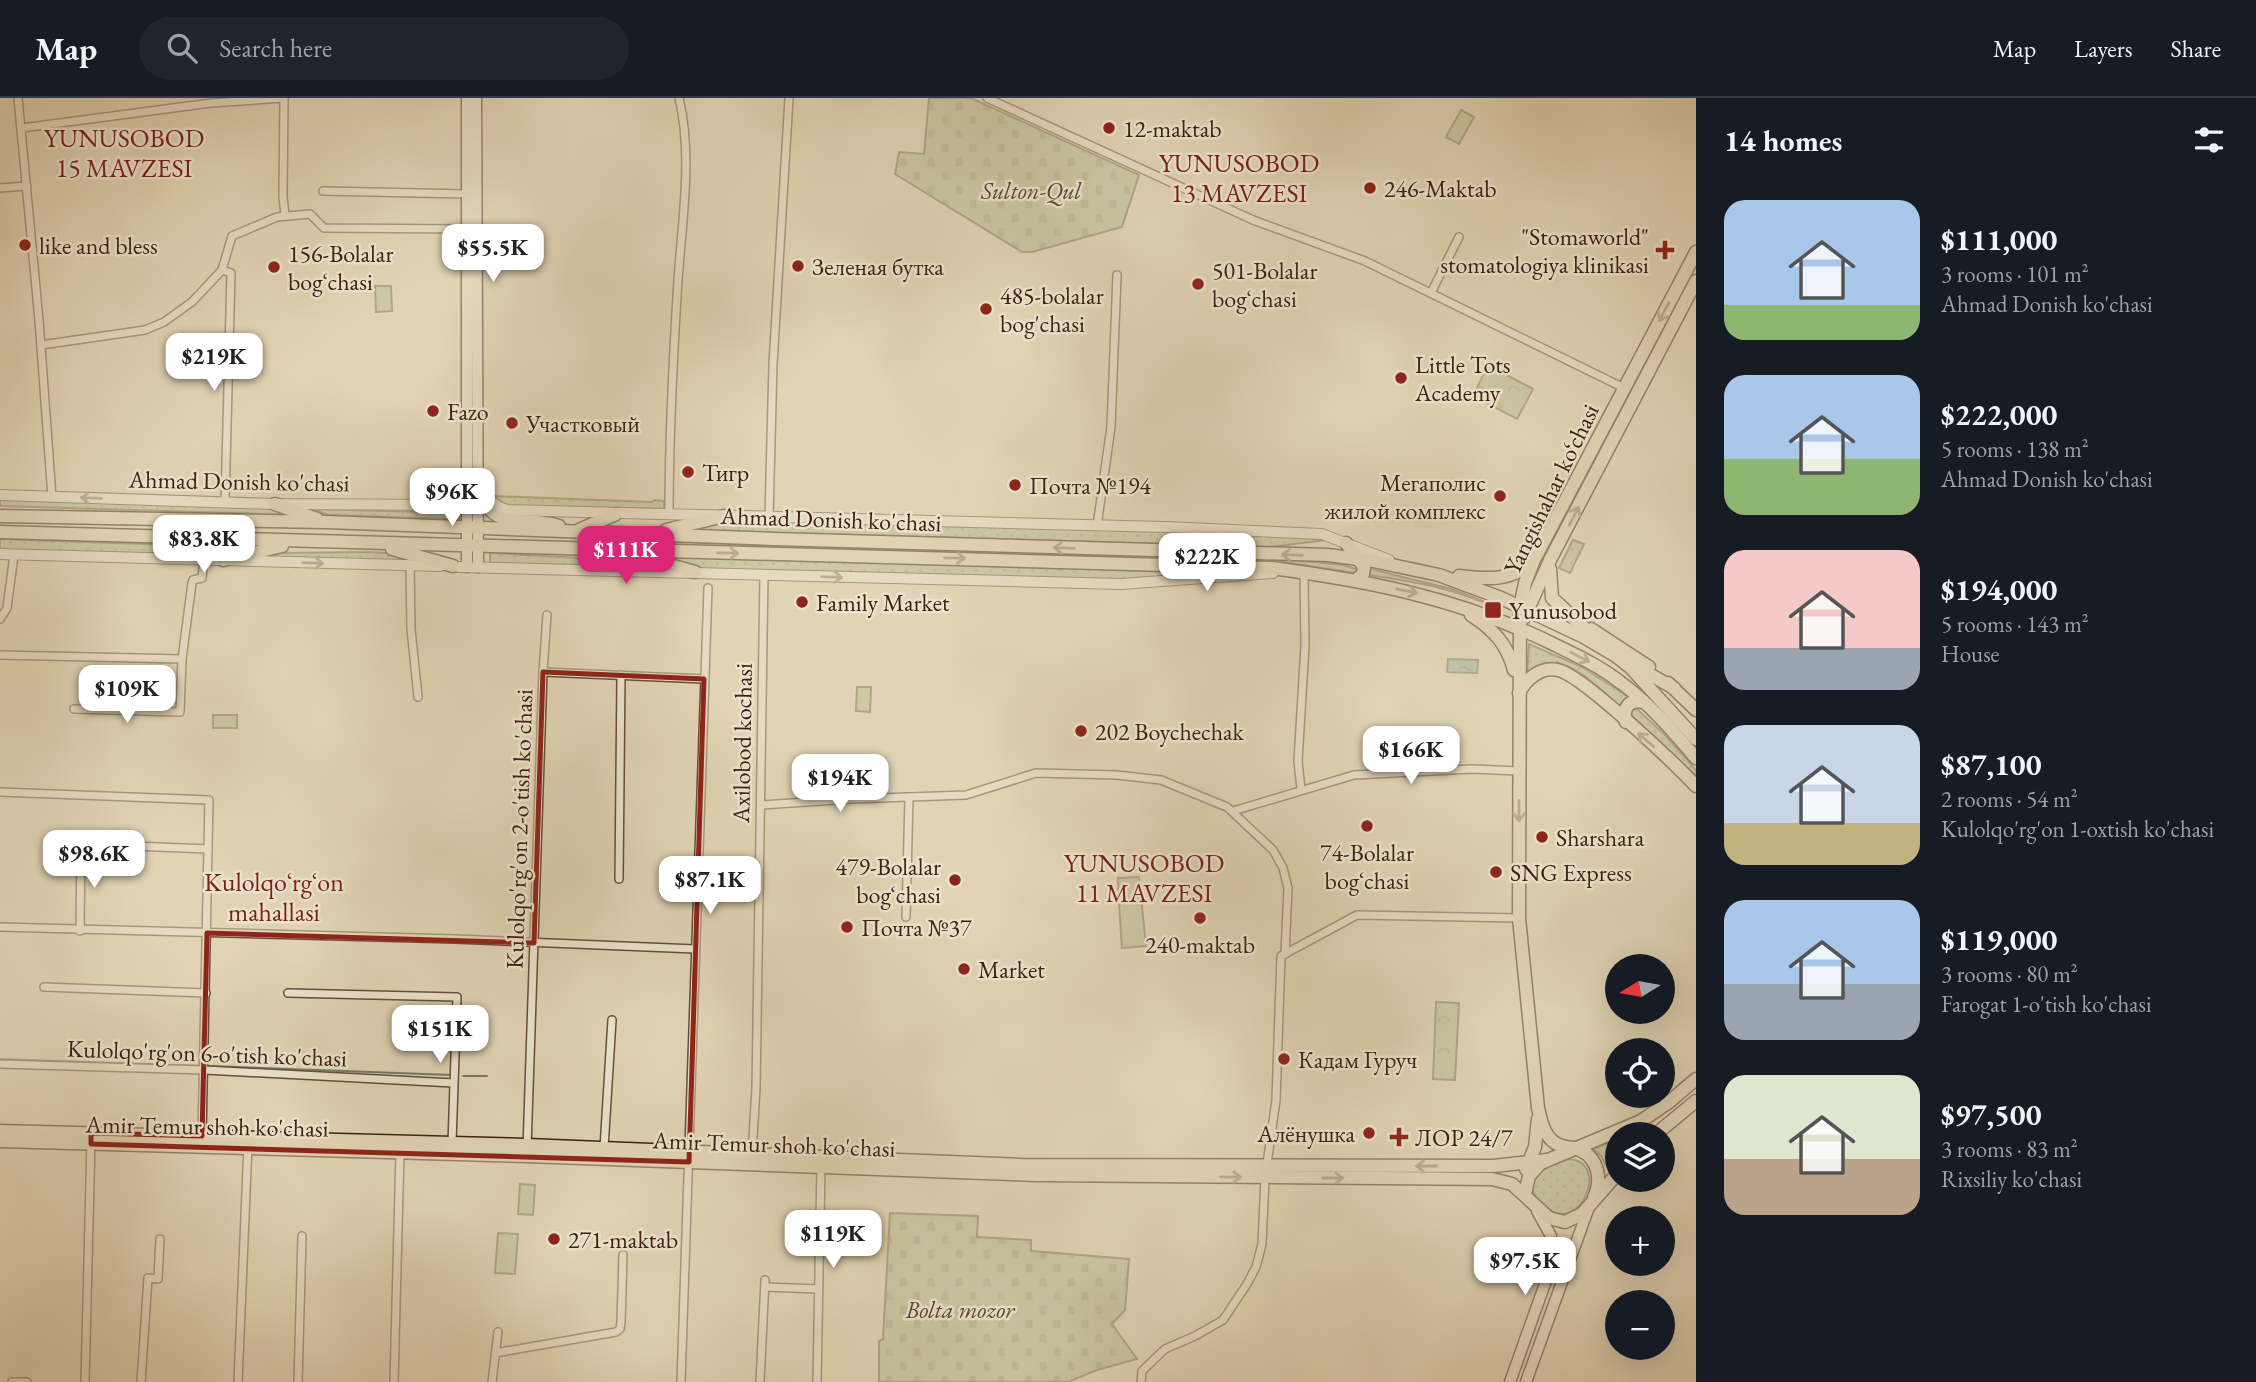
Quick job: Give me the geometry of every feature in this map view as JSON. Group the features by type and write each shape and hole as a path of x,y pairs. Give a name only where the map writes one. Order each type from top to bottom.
{"main road":[{"path":"467,98 473,567"},
{"path":"473,489 478,471 477,98"},
{"name":"Yangishahar ko‘chasi","path":"1524,609 1637,395 1691,280 1696,252"},
{"name":"Yangishahar ko‘chasi","path":"1524,609 1534,560 1624,388 1691,280"},
{"name":"Yangishahar ko‘chasi","path":"1624,388 1637,395"},
{"path":"473,489 487,509 499,518 545,522 576,532 616,514"},
{"path":"275,503 327,522"},
{"name":"Ahmad Donish ko'chasi","path":"0,516 327,522 647,535 1318,555 1360,559 1439,575 1524,609 1584,637 1616,656 1638,675 1691,739 1696,758"},
{"path":"647,535 724,516"},
{"name":"Ahmad Donish ko'chasi","path":"0,532 473,547 1254,566 1304,572 1422,594 1519,628 1602,669 1691,739"},
{"path":"223,560 299,541"},
{"path":"375,544 453,566"},
{"path":"1346,544 1360,559 1364,570 1356,580"},
{"path":"617,550 695,572"},
{"path":"1552,558 1551,593 1564,611 1616,656 1674,688"},
{"path":"1439,575 1503,578 1518,572 1534,560"},
{"path":"1456,605 1487,626 1504,643 1519,693"},
{"path":"1524,609 1519,628 1519,918 1538,1108 1543,1127 1551,1140 1559,1146 1575,1149 1588,1156 1597,1169 1597,1188 1525,1382"},
{"path":"1564,611 1634,657 1674,688 1696,710"},
{"path":"1519,693 1532,677 1547,670 1558,670 1576,678 1696,786"},
{"path":"1626,722 1625,712 1628,705 1635,701 1643,702"},
{"name":"Amir Temur shoh ko'chasi","path":"0,1131 91,1138 752,1159 1037,1175 1494,1166 1547,1160 1641,1121 1696,1079"},
{"path":"1671,1122 1696,1101"},
{"path":"1510,1382 1553,1256 1551,1236 1526,1191 1525,1175 1535,1147 1538,1108"},
{"name":"Amir Temur shoh ko'chasi","path":"0,1141 202,1136 248,1143"},
{"name":"Amir Temur shoh ko'chasi","path":"400,1147 452,1137 527,1150 604,1149 689,1157"},
{"name":"Amir Temur shoh ko'chasi","path":"1526,1191 1526,1182 1532,1172 1547,1160"},
{"name":"Amir Temur shoh ko'chasi","path":"1266,1172 1496,1179 1512,1184 1549,1218 1565,1222 1579,1217 1605,1187"},
{"path":"1529,1330 1537,1330 1542,1336"}],"street":[{"path":"18,98 52,497"},
{"path":"22,128 211,103 284,98 285,215"},
{"path":"669,515 675,327 685,167 680,98"},
{"path":"769,517 774,364 789,98"},
{"path":"987,98 1241,215 1365,261 1624,388"},
{"path":"0,188 27,186"},
{"path":"323,191 467,194"},
{"path":"41,345 145,330 172,317 192,302 222,270 232,236 285,215 310,214 324,228 467,229"},
{"path":"1432,293 1459,237"},
{"path":"222,270 231,273 225,502"},
{"path":"1097,526 1111,427 1117,275"},
{"name":"Ahmad Donish ko'chasi","path":"478,471 491,502 508,510 1322,534 1409,567"},
{"name":"Ahmad Donish ko'chasi","path":"0,495 453,505 464,501 473,489"},
{"name":"Ahmad Donish ko'chasi","path":"0,555 1121,584 1304,572"},
{"path":"0,619 6,608 14,555"},
{"path":"74,709 180,712 182,659 192,583 193,580 202,578 204,560"},
{"path":"410,566 411,629 418,697"},
{"path":"1301,789 1298,761 1305,646 1304,572"},
{"name":"Axilobod kochasi","path":"752,1159 756,1088 764,575"},
{"path":"681,1382 708,587"},
{"name":"Kulolqo'rg'on 2-o'tish ko'chasi","path":"527,1150 547,615"},
{"path":"0,655 182,659"},
{"path":"543,672 704,679"},
{"path":"619,879 621,675"},
{"path":"1233,811 1335,779 1380,772 1472,769 1519,771"},
{"path":"761,805 966,795 1036,773 1118,775 1161,780 1227,807 1270,846 1283,868 1288,888 1285,954"},
{"path":"0,792 209,800 202,1136"},
{"path":"906,917 909,797"},
{"path":"79,931 81,844 208,849"},
{"path":"1142,1382 1142,1371 1165,1349 1223,1320 1256,1267 1262,1244 1266,1172 1276,1100 1281,956 1357,915 1519,918"},
{"path":"0,928 695,949"},
{"path":"44,987 206,993"},
{"path":"288,993 457,997 452,1137"},
{"path":"604,1149 612,1020"},
{"name":"Kulolqo'rg'on 6-o'tish ko'chasi","path":"0,1064 205,1070 453,1083"},
{"path":"85,1382 91,1138"},
{"path":"238,1382 248,1143"},
{"path":"394,1382 400,1147"},
{"path":"817,1382 821,1162"},
{"path":"298,1382 302,1236"},
{"path":"141,1382 148,1278 158,1279 160,1239"},
{"path":"495,1353 616,1332 620,1329 624,1255"},
{"path":"760,1382 765,1284 818,1289"},
{"path":"492,1382 498,1332"},
{"path":"12,1382 27,1382"}],"highlighted area":[{"path":"543,672 704,679 689,1162 91,1144 91,1133 202,1136 207,933 534,943"}],"green space":[{"name":"Sulton-Qul","path":"929,98 971,98 1139,175 1122,227 1032,252 1022,252 895,174 899,152 924,154"},
{"path":"1461,110 1474,117 1459,144 1446,137"},
{"path":"375,286 391,286 392,311 376,312"},
{"path":"1488,365 1533,389 1517,419 1473,396"},
{"path":"492,496 655,500 664,501 664,509 503,506"},
{"path":"0,499 272,508 294,515 0,506"},
{"path":"313,509 459,513 459,519 328,515"},
{"path":"752,519 1265,535 1327,540 1270,547 687,530 715,523"},
{"path":"0,539 258,548 222,557 0,551"},
{"path":"651,540 1283,559 1344,565 1358,570 1355,573 1283,562 547,544"},
{"path":"1573,540 1584,544 1570,573 1559,568"},
{"path":"271,553 404,554 426,562 246,558"},
{"path":"490,553 633,561 664,569 490,564"},
{"path":"663,557 1253,569 1175,577 1104,580 703,569 673,563"},
{"path":"1370,569 1452,589 1500,609 1436,587 1369,575"},
{"path":"1529,644 1582,667 1630,698 1621,707 1576,670 1563,665 1550,663 1538,667 1527,677"},
{"path":"857,687 871,687 870,712 856,711"},
{"path":"1632,709 1637,709 1665,735 1696,770 1696,776 1631,716"},
{"path":"213,715 237,715 237,728 213,728"},
{"path":"1139,877 1146,946 1122,948 1119,904 1127,903 1119,903 1118,878"},
{"path":"1436,1002 1459,1003 1455,1080 1433,1079"},
{"path":"1605,1144 1605,1163 1601,1156 1593,1149"},
{"path":"1567,1159 1581,1163 1588,1171 1589,1183 1579,1206 1569,1213 1557,1213 1539,1201 1531,1183 1540,1170"},
{"path":"520,1184 535,1185 533,1215 518,1214"},
{"name":"Bolta mozor","path":"890,1213 978,1216 977,1237 1031,1240 1031,1251 1129,1259 1125,1310 1112,1324 1137,1359 1097,1370 1068,1382 879,1382 879,1341 883,1339"},
{"path":"498,1233 518,1234 515,1274 495,1273"}],"water":[{"path":"1448,659 1478,660 1477,673 1447,672"}],"waterway":[{"path":"0,1059 200,1066"},
{"path":"208,1066 452,1075"},
{"path":"463,1076 487,1076"}],"place":[{"name":"12-maktab","path":"1109,128"},
{"name":"246-Maktab","path":"1370,188"},
{"name":"like and bless","path":"25,245"},
{"name":"\"Stomaworld\" stomatologiya klinikasi","path":"1665,250"},
{"name":"Зеленая бутка","path":"798,266"},
{"name":"156-Bolalar bogʻchasi","path":"274,267"},
{"name":"501-Bolalar bogʻchasi","path":"1198,284"},
{"name":"485-bolalar bog'chasi","path":"986,309"},
{"name":"Little Tots Academy","path":"1401,378"},
{"name":"Fazo","path":"433,411"},
{"name":"Участковый","path":"512,423"},
{"name":"Тигр","path":"688,472"},
{"name":"Почта №194","path":"1015,485"},
{"name":"Мегаполис жилой комплекс","path":"1500,496"},
{"name":"Family Market","path":"802,602"},
{"name":"Yunusobod","path":"1493,610"},
{"name":"202 Boychechak","path":"1081,731"},
{"name":"74-Bolalar bogʻchasi","path":"1367,826"},
{"name":"Sharshara","path":"1542,837"},
{"name":"SNG Express","path":"1496,872"},
{"name":"479-Bolalar bogʻchasi","path":"955,880"},
{"name":"240-maktab","path":"1200,918"},
{"name":"Почта №37","path":"847,927"},
{"name":"Market","path":"964,969"},
{"name":"Кадам Гуруч","path":"1284,1059"},
{"name":"Алёнушка","path":"1369,1133"},
{"name":"ЛОР 24/7","path":"1399,1137"},
{"name":"271-maktab","path":"554,1239"}],"district":[{"name":"YUNUSOBOD 15 MAVZESI","path":"124,153"},
{"name":"YUNUSOBOD 13 MAVZESI","path":"1239,178"},
{"name":"YUNUSOBOD 11 MAVZESI","path":"1144,878"},
{"name":"Kulolqoʻrgʻon mahallasi","path":"274,897"}]}
